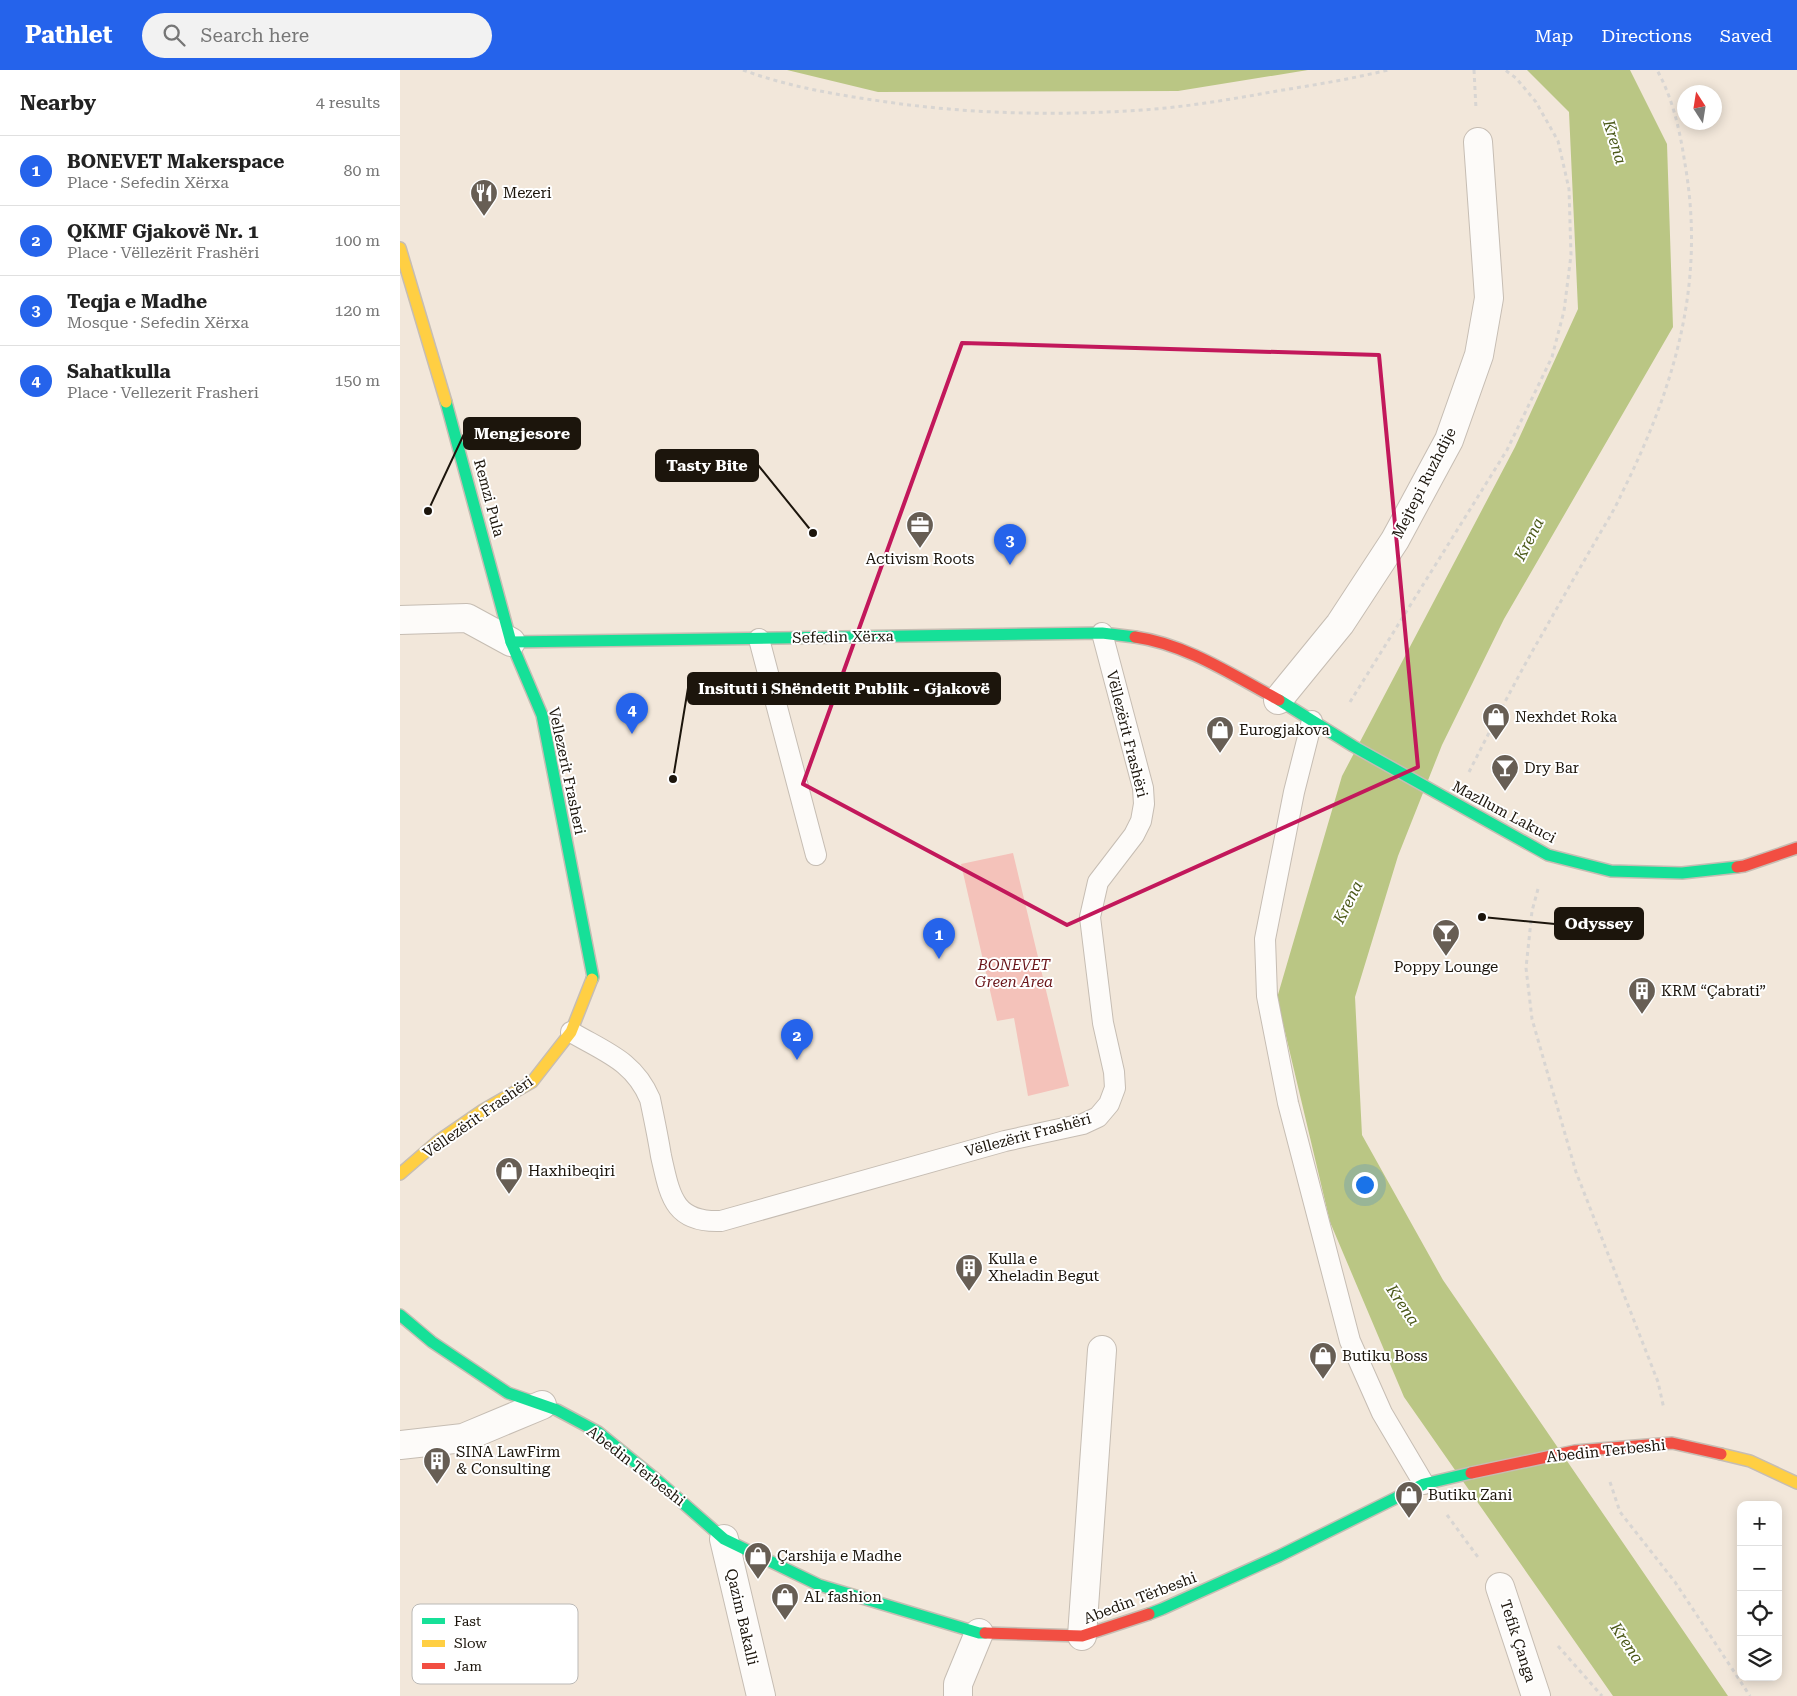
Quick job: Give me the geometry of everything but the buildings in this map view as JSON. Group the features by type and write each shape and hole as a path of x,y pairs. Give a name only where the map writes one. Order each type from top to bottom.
{"street":[{"name":"Mejtepi Ruzhdije","path":"1278,700 1340,624 1390,548 1449,440 1479,355 1489,298 1478,142"},
{"name":"Remzi Pula","path":"400,248 459,445 511,642"},
{"name":"Sefedin Xërxa","path":"400,620 467,618 511,642 1102,633 1154,640 1206,661 1278,700"},
{"name":"Vellezerit Frasheri","path":"511,642 542,714 575,881"},
{"name":"Mazllum Lakuci","path":"1278,700 1353,746 1548,855 1611,871 1682,873 1744,866 1797,848"},
{"name":"Vëllezërit Frashëri","path":"400,1174 438,1141 483,1110 532,1082 571,1032 593,977 575,881"},
{"path":"400,1316 432,1342 508,1393 542,1405"},
{"path":"1082,1636 1102,1350"},
{"name":"Abedin Terbeshi","path":"542,1405 557,1410 598,1432 724,1538"},
{"path":"400,1445 463,1438 542,1405"},
{"name":"Abedin Terbeshi","path":"1432,1482 1503,1465 1576,1451 1672,1443 1750,1461 1797,1483"},
{"name":"Abedin Tërbeshi","path":"724,1538 819,1585 979,1633 1082,1636 1162,1608 1279,1556 1432,1482"},
{"name":"Qazim Bakalli","path":"724,1538 761,1696"},
{"name":"Tefik Çanga","path":"1500,1587 1536,1696"},
{"path":"958,1696 958,1684 979,1633"}],"lane":[{"name":"Vëllezërit Frashëri","path":"571,1032 626,1065 644,1086 650,1100 669,1192 677,1206 689,1216 704,1221 721,1220 1005,1141 1083,1124 1098,1117 1109,1104 1115,1088 1114,1072 1103,1023 1090,917 1098,882 1134,835 1141,821 1144,804 1143,788 1102,633"},
{"path":"759,639 816,855"},
{"path":"1312,721 1294,792 1265,939 1268,996 1288,1103 1350,1341 1382,1413 1432,1482"}],"path":[{"path":"743,70 770,80 842,96 926,107 1027,114 1144,110 1235,98 1351,79 1388,70"},
{"path":"1453,802 1527,660 1621,496 1654,422 1676,357 1690,289 1693,236 1689,184 1680,133 1667,89 1657,70"},
{"path":"1548,855 1532,911 1526,968 1532,1019 1576,1172 1658,1382 1672,1443"},
{"path":"1607,1448 1607,1473 1620,1512 1676,1582 1750,1696"},
{"path":"1432,1482 1500,1587"}],"highlighted area":[{"path":"962,343 1379,355 1418,767 1067,925 803,784"}],"green space":[{"name":"BONEVET Green Area","path":"1013,853 1069,1086 1028,1096 1014,1018 997,1021 961,864"}],"water":[{"path":"787,70 1308,70 1178,91 878,92"},
{"name":"Krena","path":"1527,70 1630,70 1667,144 1673,327 1504,619 1442,745 1398,856 1355,997 1362,1135 1443,1280 1728,1696 1613,1696 1404,1397 1330,1222 1277,998 1342,776 1515,447 1578,309 1569,112"}],"traffic: fast":[{"path":"446,402 511,642 542,715 592,979"},
{"path":"511,642 1102,633 1135,637"},
{"path":"1279,700 1353,746 1548,855 1611,871 1682,873 1737,867"},
{"path":"400,1315 432,1342 508,1393 557,1410 598,1432 724,1539 819,1585 979,1633 985,1633"},
{"path":"1149,1614 1279,1556 1424,1484 1471,1473"}],"traffic: slow":[{"path":"400,248 446,402"},
{"path":"400,1174 438,1141 483,1110 532,1082 571,1032 592,979"},
{"path":"1721,1454 1750,1461 1797,1483"}],"traffic: jam":[{"path":"1135,637 1173,646 1227,671 1279,700"},
{"path":"1737,867 1797,848"},
{"path":"1471,1473 1575,1451 1672,1443 1721,1454"},
{"path":"985,1633 1082,1636 1149,1614"}],"place":[{"name":"Mezeri","path":"484,217"},
{"name":"Mengjesore","path":"428,511"},
{"name":"Tasty Bite","path":"813,533"},
{"name":"Activism Roots","path":"920,549"},
{"name":"Teqja e Madhe","path":"1010,565"},
{"name":"Sahatkulla","path":"632,734"},
{"name":"Nexhdet Roka","path":"1496,741"},
{"name":"Eurogjakova","path":"1220,754"},
{"name":"Insituti i Shëndetit Publik - Gjakovë","path":"673,779"},
{"name":"Dry Bar","path":"1505,792"},
{"name":"Odyssey","path":"1482,917"},
{"name":"Poppy Lounge","path":"1446,957"},
{"name":"BONEVET Makerspace","path":"939,959"},
{"name":"KRM “Çabrati”","path":"1642,1015"},
{"name":"QKMF Gjakovë Nr. 1","path":"797,1060"},
{"name":"Haxhibeqiri","path":"509,1195"},
{"name":"Kulla e Xheladin Begut","path":"969,1292"},
{"name":"Butiku Boss","path":"1323,1380"},
{"name":"SINA LawFirm & Consulting","path":"437,1485"},
{"name":"Butiku Zani","path":"1409,1519"},
{"name":"Çarshija e Madhe","path":"758,1580"},
{"name":"AL fashion","path":"785,1621"}]}
